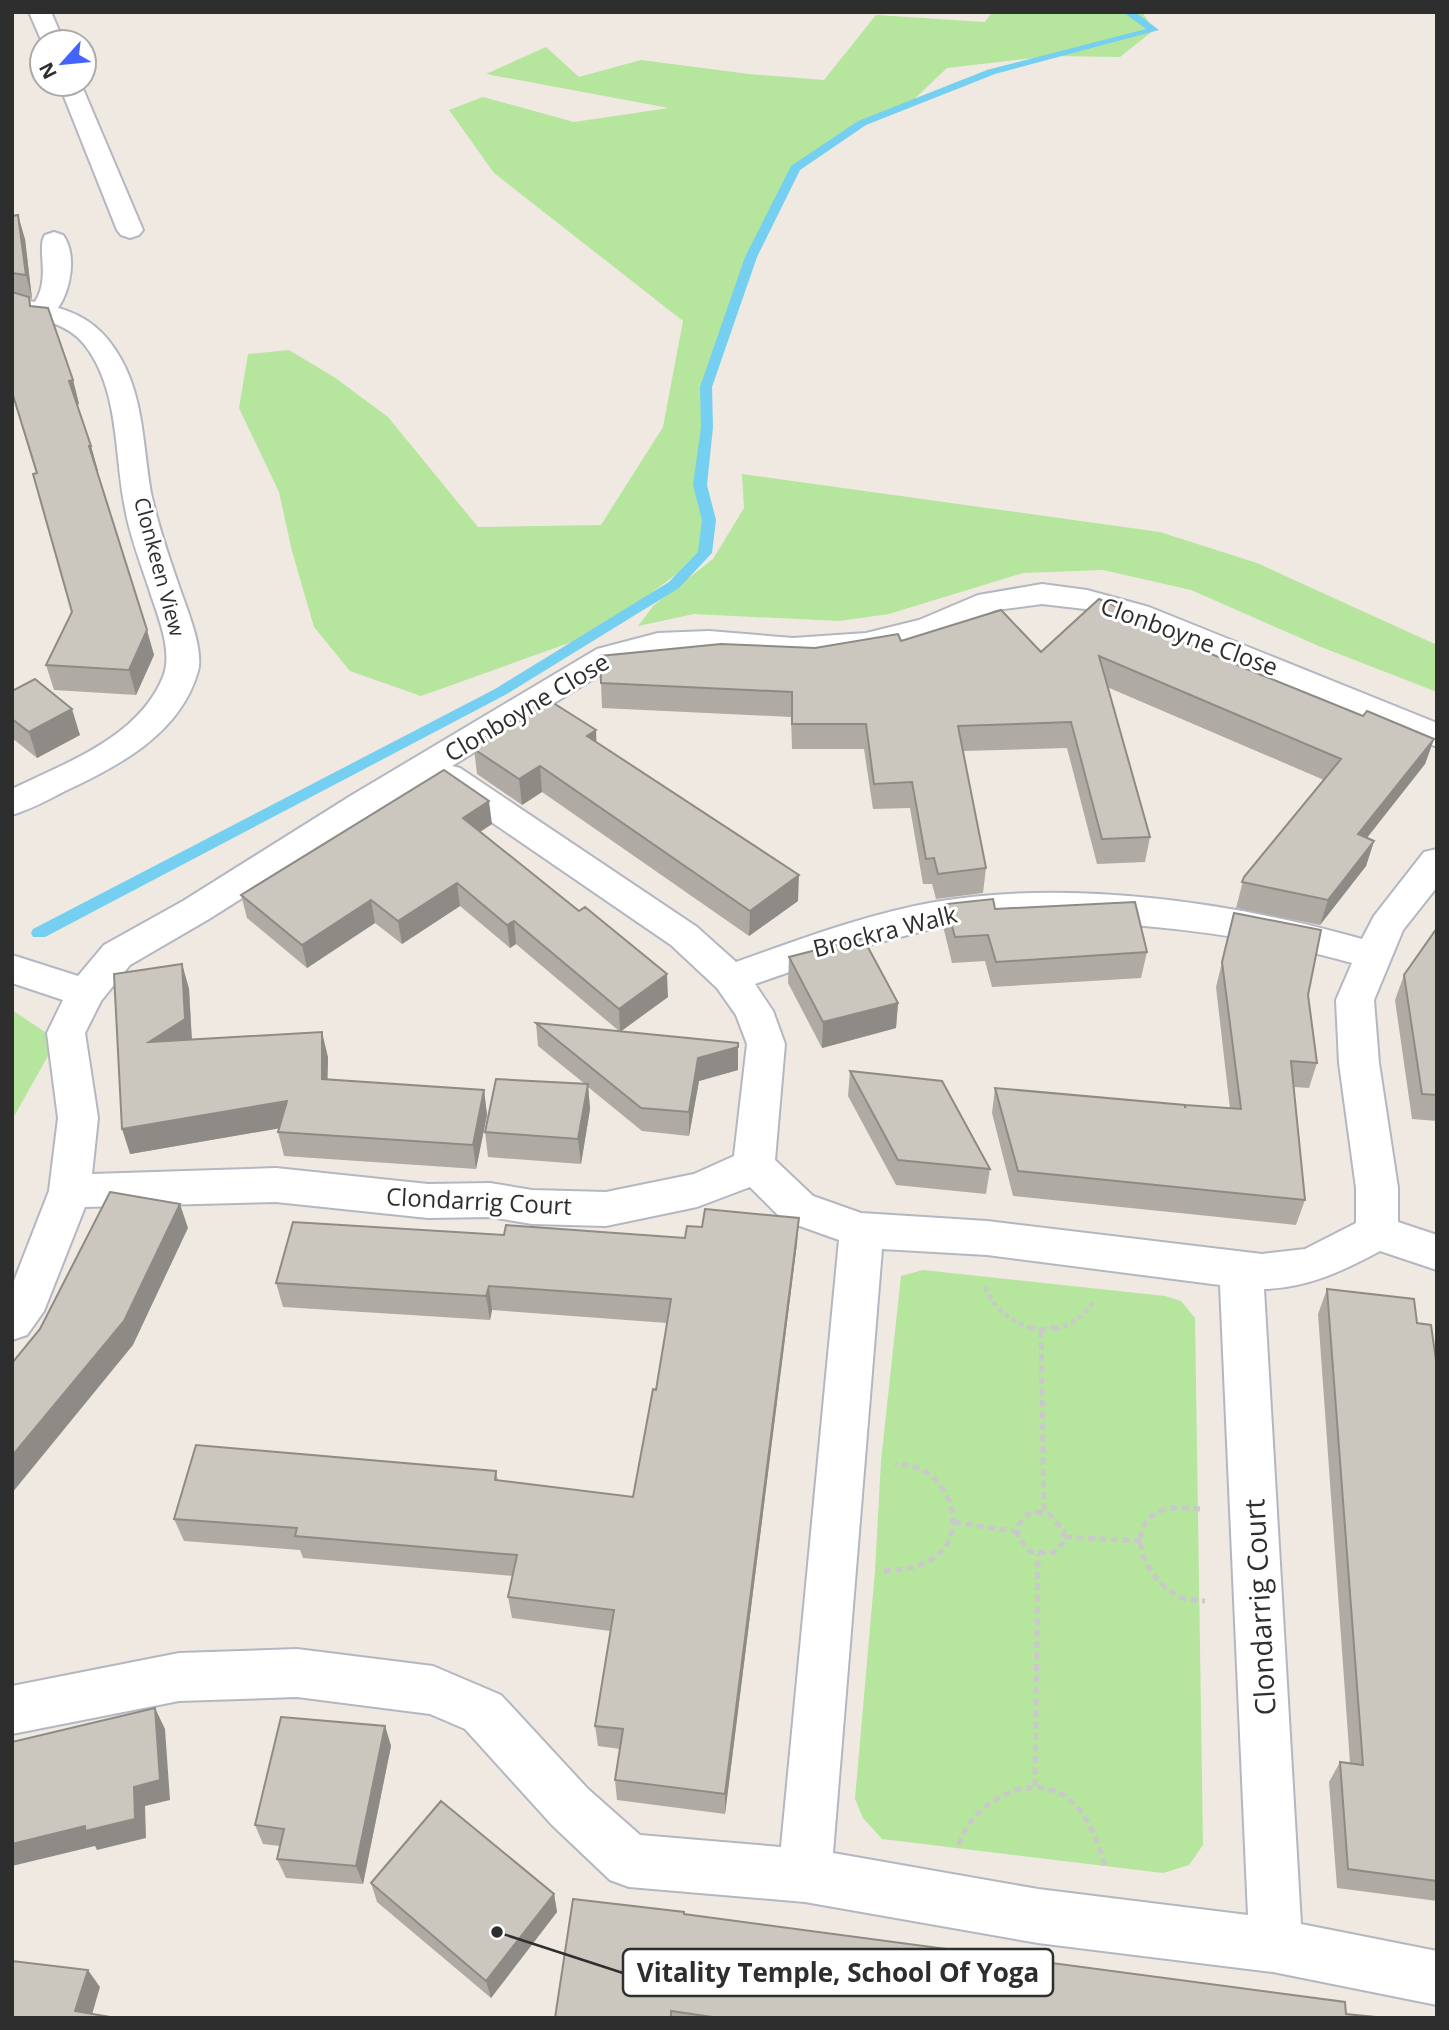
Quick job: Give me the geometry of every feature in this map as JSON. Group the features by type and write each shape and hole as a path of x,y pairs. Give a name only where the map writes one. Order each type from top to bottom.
{"street":[{"path":"76,98 130,230"},
{"path":"27,309 53,298 58,282 54,240"},
{"name":"Clonkeen View","path":"12,803 129,743 160,715 184,663 171,607 141,512 123,393 106,356 92,336 60,315 27,309"},
{"name":"Clonboyne Close","path":"12,1322 29,1298 70,1191 78,1118 66,1033 86,993 117,955 196,910 608,656 658,643 709,641 793,648 866,643 930,626 989,602 1042,594 1087,600 1138,614 1437,736"},
{"path":"433,764 684,936 730,978 754,1011 766,1044 754,1166 798,1208 860,1230 987,1238 1272,1274 1310,1268 1377,1232 1437,1253"},
{"path":"1377,1232 1377,1188 1359,1063 1355,1000 1387,925 1437,861"},
{"name":"Brockra Walk","path":"730,978 853,935 935,915 1010,907 1103,908 1203,918 1297,934 1375,956"},
{"path":"12,969 86,993"},
{"name":"Clondarrig Court","path":"70,1191 276,1185 428,1201 490,1200 531,1207 606,1209 697,1190 754,1166"},
{"path":"805,1875 861,1255 860,1230"},
{"name":"Clondarrig Court","path":"1241,1270 1272,1858 1273,1945"},
{"path":"12,1710 179,1677 296,1673 433,1690 483,1712 570,1807 629,1861 805,1875 1038,1916 1273,1945 1437,1978"}],"path":[{"path":"987,1238 983,1276 987,1294 1002,1313 1017,1324 1041,1331 1054,1331 1082,1318 1091,1309 1096,1289"},
{"path":"1041,1331 1044,1513"},
{"path":"875,1571 904,1571 934,1558 949,1543 954,1521 946,1496 934,1478 921,1469 881,1461"},
{"path":"1204,1509 1171,1508 1158,1512 1147,1522 1140,1547 1146,1567 1160,1585 1181,1598 1216,1602"},
{"path":"1044,1513 1051,1515 1061,1525 1065,1537 1058,1550 1038,1555 1021,1544 1017,1532 1018,1525 1028,1514 1044,1513"},
{"path":"954,1521 1017,1532"},
{"path":"1065,1537 1141,1541"},
{"path":"1035,1786 1038,1555"},
{"path":"958,1859 958,1847 966,1826 993,1800 1035,1786 1058,1792 1089,1821 1100,1842 1110,1923"}],"green space":[{"path":"992,12 1142,12 1154,30 1120,57 1051,56 947,68 910,103 847,133 795,168 746,272 728,333 706,387 705,553 597,633 421,696 350,671 314,627 292,551 279,492 239,408 248,354 289,350 334,377 388,417 478,527 601,525 663,427 683,321 494,173 449,110 483,97 574,122 669,108 486,74 546,47 579,77 641,60 749,74 824,80 876,15 985,22"},
{"path":"742,474 1160,532 1257,563 1437,645 1437,692 1321,647 1191,590 1103,570 1023,573 889,614 839,621 694,614 638,626 654,605 713,559 744,508"},
{"path":"12,1010 57,1040 12,1120"},
{"path":"923,1270 1165,1296 1181,1301 1195,1318 1203,1845 1189,1865 1163,1873 882,1839 863,1818 855,1799 875,1571 881,1461 901,1276"}],"building":[{"path":"18,215 26,275 12,273 12,216"},
{"path":"12,292 29,297 30,306 48,308 73,380 69,381 147,630 129,670 46,665 72,612 33,474 37,473 12,392"},
{"path":"1099,599 1154,623 1149,628 1259,674 1363,716 1367,711 1434,739 1358,834 1374,841 1328,900 1242,882 1341,759 1099,656 1150,837 1102,839 1071,722 958,726 986,868 938,874 934,858 926,859 912,782 874,784 866,724 792,724 792,692 601,683 600,656 721,644 815,648 898,634 901,641 1001,610 1041,652"},
{"path":"35,679 72,709 29,732 12,719 12,691"},
{"path":"547,699 596,730 587,736 799,875 750,911 540,766 519,779 474,749 487,741 484,738"},
{"path":"444,770 489,801 463,818 579,911 585,907 667,974 619,1009 514,921 507,925 457,883 398,921 371,900 302,945 241,895"},
{"path":"993,899 995,909 1135,902 1147,952 996,962 988,935 955,937 946,904"},
{"path":"1234,913 1321,930 1308,995 1317,1063 1291,1061 1305,1200 1018,1171 995,1088 1185,1105 1185,1108 1186,1105 1241,1109 1222,962"},
{"path":"1437,928 1437,1095 1422,1094 1404,975"},
{"path":"863,938 898,1003 823,1022 789,957"},
{"path":"182,964 185,1019 149,1042 322,1032 322,1079 484,1090 473,1145 278,1132 287,1101 122,1129 114,974"},
{"path":"536,1023 738,1043 738,1047 698,1058 689,1112 641,1108"},
{"path":"850,1071 942,1081 990,1169 898,1160"},
{"path":"496,1079 588,1084 578,1139 485,1132"},
{"path":"110,1192 180,1204 124,1321 12,1456 12,1363 40,1329"},
{"path":"705,1209 799,1218 725,1794 615,1780 623,1729 595,1726 614,1610 508,1597 517,1555 295,1536 297,1528 174,1519 196,1445 496,1471 495,1480 633,1497 653,1389 656,1390 671,1299 489,1286 486,1296 276,1283 293,1222 504,1235 506,1225 685,1238 687,1226 702,1227"},
{"path":"1327,1289 1414,1299 1417,1323 1431,1325 1437,1367 1437,1881 1348,1869 1340,1762 1363,1765"},
{"path":"155,1708 160,1780 134,1787 135,1819 85,1831 85,1826 12,1844 12,1742"},
{"path":"281,1717 385,1726 356,1866 277,1859 284,1829 255,1825"},
{"path":"441,1801 554,1894 486,1981 371,1883"},
{"path":"573,1899 1345,2002 1346,2014 1386,2018 719,2018 671,2011 671,2018 555,2018"},
{"path":"12,1961 88,1970 75,2011 116,2018 12,2018"}],"waterway":[{"path":"39,933 500,692 674,585 705,553 709,520 700,485 707,427 706,387 751,257 795,168 862,123 991,72 1154,30 1128,12"}],"place":[{"name":"Vitality Temple, School Of Yoga","path":"497,1932"}]}
